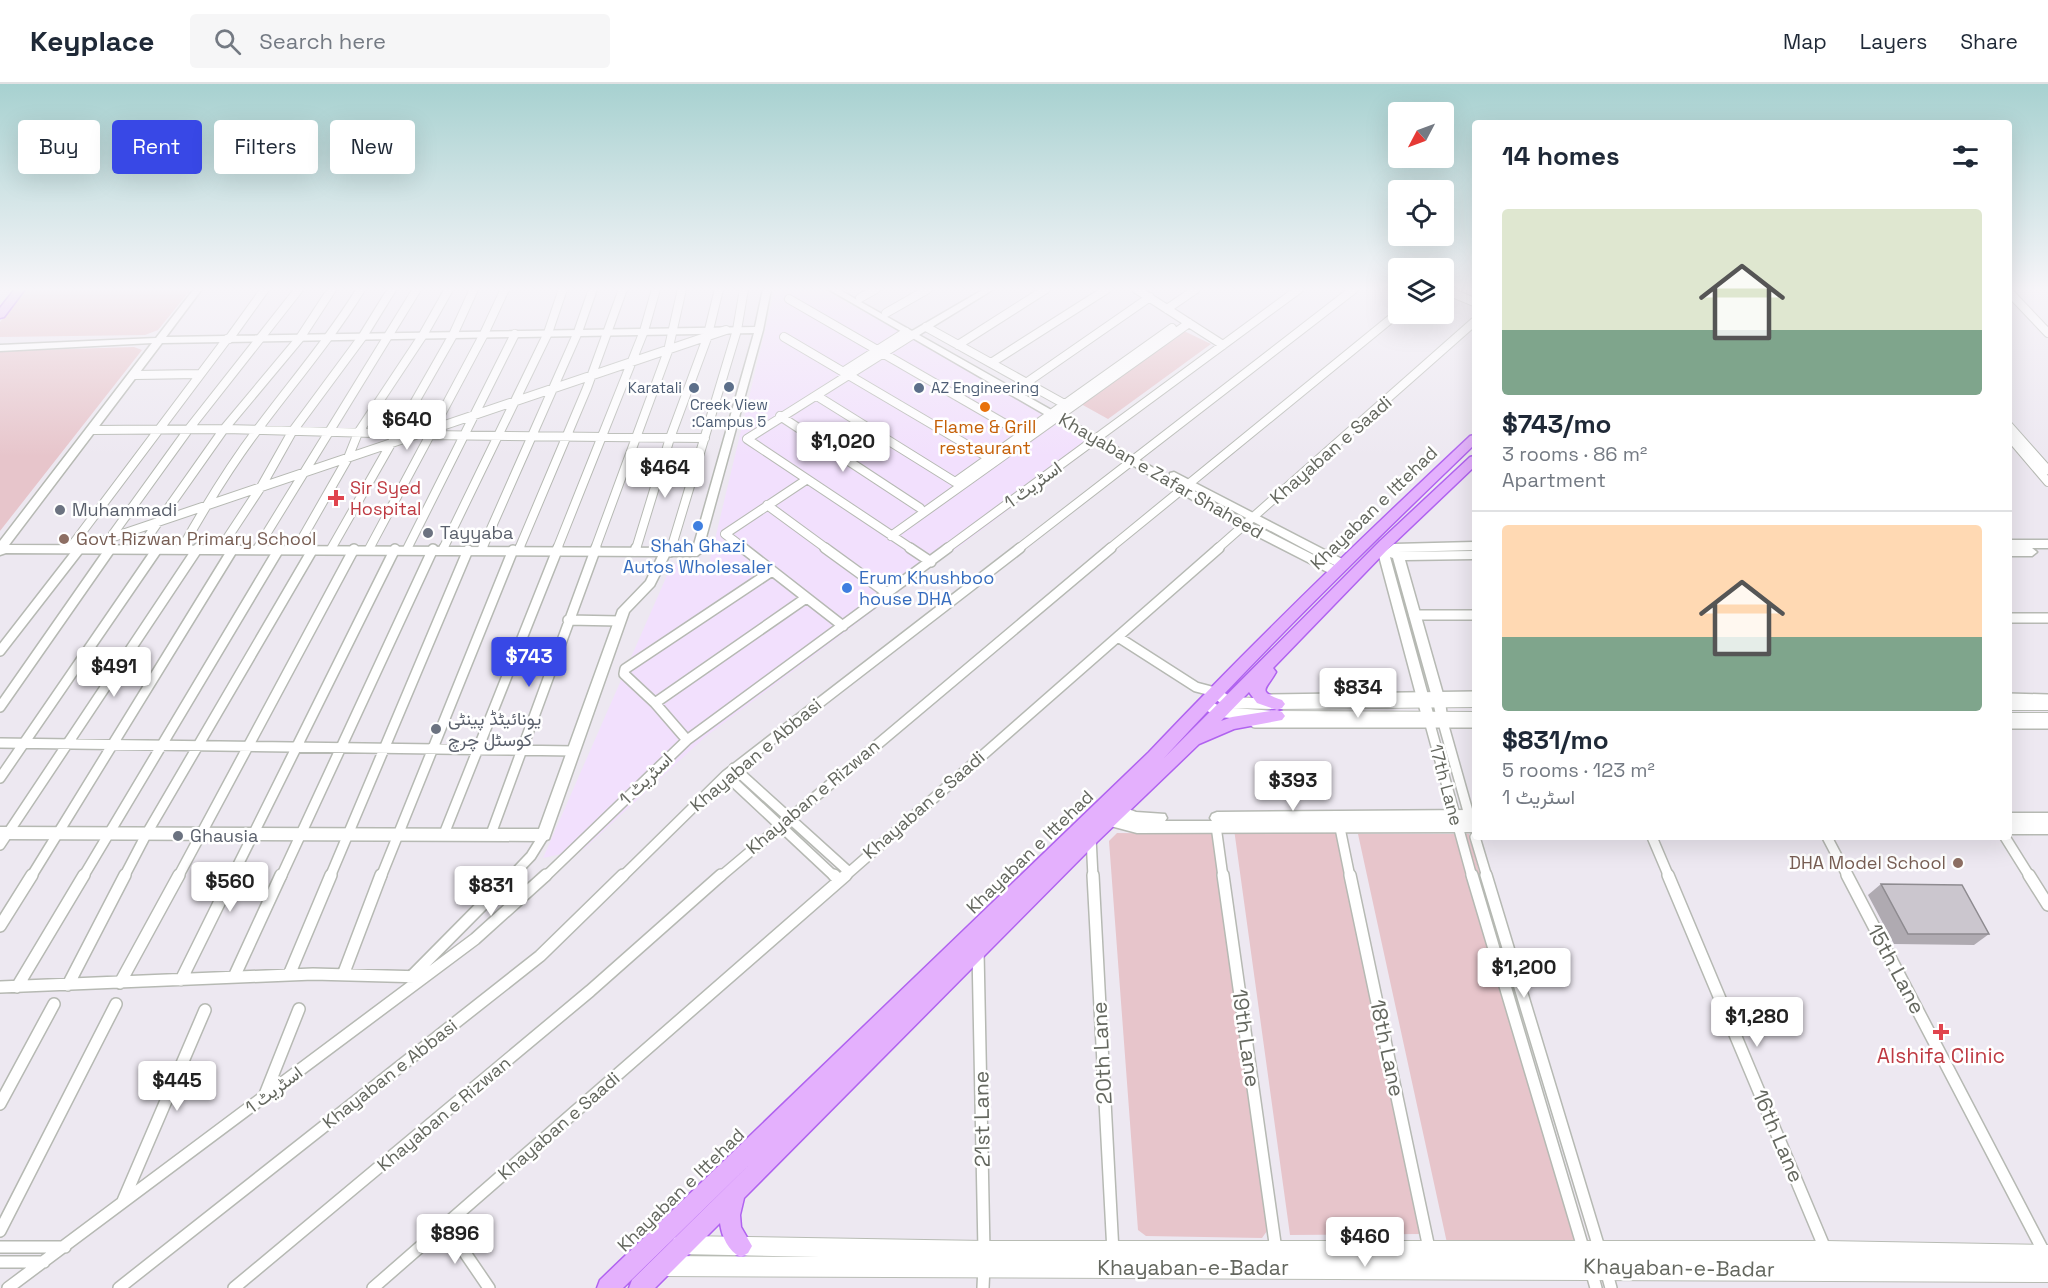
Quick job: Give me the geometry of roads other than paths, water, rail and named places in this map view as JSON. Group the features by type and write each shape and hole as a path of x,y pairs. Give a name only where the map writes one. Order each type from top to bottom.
{"main road":[{"name":"Khayaban e Ittehad","path":"640,1288 1091,837 1188,746 1217,703 1339,568 1472,441"},
{"name":"Khayaban e Ittehad","path":"608,1288 1155,758 1273,657 1388,553 1472,462"},
{"path":"1272,706 1256,688 1274,668 1273,657"},
{"path":"1188,746 1215,729 1272,706 1424,699 1472,702"},
{"path":"1217,703 1435,720 1472,717"},
{"path":"2012,705 2048,705"},
{"path":"2012,718 2048,718"},
{"path":"736,1191 728,1217 730,1228 741,1246"},
{"name":"Khayaban-e-Badar","path":"681,1245 984,1258 1113,1269 1432,1258 1595,1259 1834,1270 2047,1260"},
{"name":"Khayaban-e-Badar","path":"663,1266 984,1258 1113,1249 1276,1250 1432,1258"},
{"name":"Khayaban-e-Badar","path":"1595,1259 1826,1250 2047,1260"}],"street":[{"path":"1,346 23,345"},
{"path":"2,547 157,345"},
{"path":"0,651 223,345"},
{"path":"0,706 111,548 113,534 188,430 255,345"},
{"path":"140,548 225,429 294,345"},
{"path":"182,548 206,505 257,430 324,345"},
{"path":"220,549 261,487 292,432 356,345"},
{"path":"257,549 382,345"},
{"path":"296,549 348,458 358,433 416,345"},
{"path":"332,549 447,345"},
{"path":"369,549 478,345"},
{"path":"181,980 297,747 464,435 509,345"},
{"path":"234,977 341,748 542,345"},
{"path":"482,550 572,345"},
{"path":"343,975 432,749 604,345"},
{"path":"444,834 638,345"},
{"path":"491,834 669,345"},
{"path":"92,430 225,429 397,434 432,432 682,345"},
{"path":"635,551 670,438 704,345"},
{"path":"411,977 531,856 544,835 619,621 630,601 650,583 668,552 733,345"},
{"path":"2,547 697,552 755,345"},
{"path":"798,345 992,460"},
{"path":"869,345 1025,436"},
{"path":"790,410 798,400 892,345"},
{"name":"Khayaban e Zafar Shaheed","path":"941,345 1060,410 1100,438 1249,522 1339,568"},
{"path":"958,345 1026,383 1060,410"},
{"path":"991,363 1019,345"},
{"path":"1026,383 1081,345"},
{"path":"889,534 1152,345"},
{"name":"اسٹریٹ 1","path":"8,1288 509,911 687,740 1224,345"},
{"name":"Khayaban e Abbasi","path":"119,1288 540,956 730,771 1132,456 1279,345"},
{"name":"Khayaban e Rizwan","path":"234,1288 590,991 779,824 1359,345"},
{"name":"Khayaban e Saadi","path":"373,1288 838,879 1118,637 1448,345"},
{"path":"847,373 817,396 748,436 747,441 931,562"},
{"path":"134,375 200,374"},
{"path":"817,396 956,482"},
{"path":"780,416 920,508"},
{"path":"2012,429 2048,470"},
{"path":"432,432 464,435 705,438"},
{"path":"74,548 418,434"},
{"path":"2012,440 2048,482"},
{"path":"889,534 956,482 992,460"},
{"path":"806,480 725,534 843,626"},
{"path":"767,505 887,593"},
{"path":"2012,544 2048,544"},
{"path":"1388,553 1404,547 1472,546"},
{"path":"0,778 158,548"},
{"path":"0,845 4,833 68,744 198,549"},
{"path":"0,926 114,745 233,549"},
{"path":"17,987 107,833 279,549"},
{"path":"68,985 147,833 313,549"},
{"path":"120,983 250,746 354,549"},
{"path":"289,975 468,550"},
{"path":"2012,552 2048,552"},
{"path":"1388,553 1472,555"},
{"name":"17th Lane","path":"1388,553 1414,615 1439,699 1435,720 1456,822 1595,1259 1611,1288"},
{"name":"17th Lane","path":"1388,553 1424,699 1435,720 1472,823"},
{"path":"687,740 655,703 624,674 625,669 772,571"},
{"path":"655,703 806,598"},
{"path":"1414,615 1472,615"},
{"path":"2012,618 2048,618"},
{"path":"568,620 619,621"},
{"path":"1118,637 1217,703"},
{"path":"1439,699 1472,696"},
{"path":"2012,698 2048,699"},
{"path":"1232,723 1435,720 1472,723"},
{"path":"2012,724 2048,724"},
{"path":"0,743 574,751"},
{"path":"730,771 788,817 848,871"},
{"path":"730,771 779,824 838,879"},
{"path":"1113,816 1147,819 1456,822 1472,826"},
{"path":"1113,816 1131,827 1340,828 1456,822"},
{"path":"2012,819 2048,819"},
{"name":"19th Lane","path":"1216,826 1276,1250"},
{"name":"18th Lane","path":"1340,828 1432,1258"},
{"path":"2012,828 2048,828"},
{"path":"4,833 544,835"},
{"name":"20th Lane","path":"1091,837 1113,1269"},
{"name":"17th Lane","path":"1477,840 1595,1259 1596,1288"},
{"name":"16th Lane","path":"1653,840 1834,1270"},
{"name":"15th Lane","path":"1829,840 2047,1260"},
{"path":"2007,840 2048,905"},
{"name":"21st Lane","path":"978,951 983,1288"},
{"path":"0,987 289,975 424,977"},
{"path":"0,1104 54,1004"},
{"path":"0,1231 116,1004"},
{"path":"264,1097 299,1009"},
{"path":"122,1203 205,1010"},
{"path":"446,1225 489,1288"},
{"path":"0,1247 65,1247"},
{"path":"0,1262 44,1262"}],"place":[{"name":"Creek View :Campus 5","path":"729,387"},
{"name":"Karatali","path":"694,388"},
{"name":"AZ Engineering","path":"919,388"},
{"name":"Flame & Grill restaurant","path":"985,407"},
{"name":"Sir Syed Hospital","path":"336,498"},
{"name":"Muhammadi","path":"60,510"},
{"name":"Shah Ghazi Autos Wholesaler","path":"698,526"},
{"name":"Tayyaba","path":"428,533"},
{"name":"Govt Rizwan Primary School","path":"64,539"},
{"name":"Erum Khushboo house DHA","path":"847,588"},
{"name":"یونائیٹڈ پینٹی کوسٹل چرچ","path":"436,729"},
{"name":"Ghausia","path":"178,836"},
{"name":"DHA Model School","path":"1958,863"},
{"name":"Alshifa Clinic","path":"1941,1032"}]}
